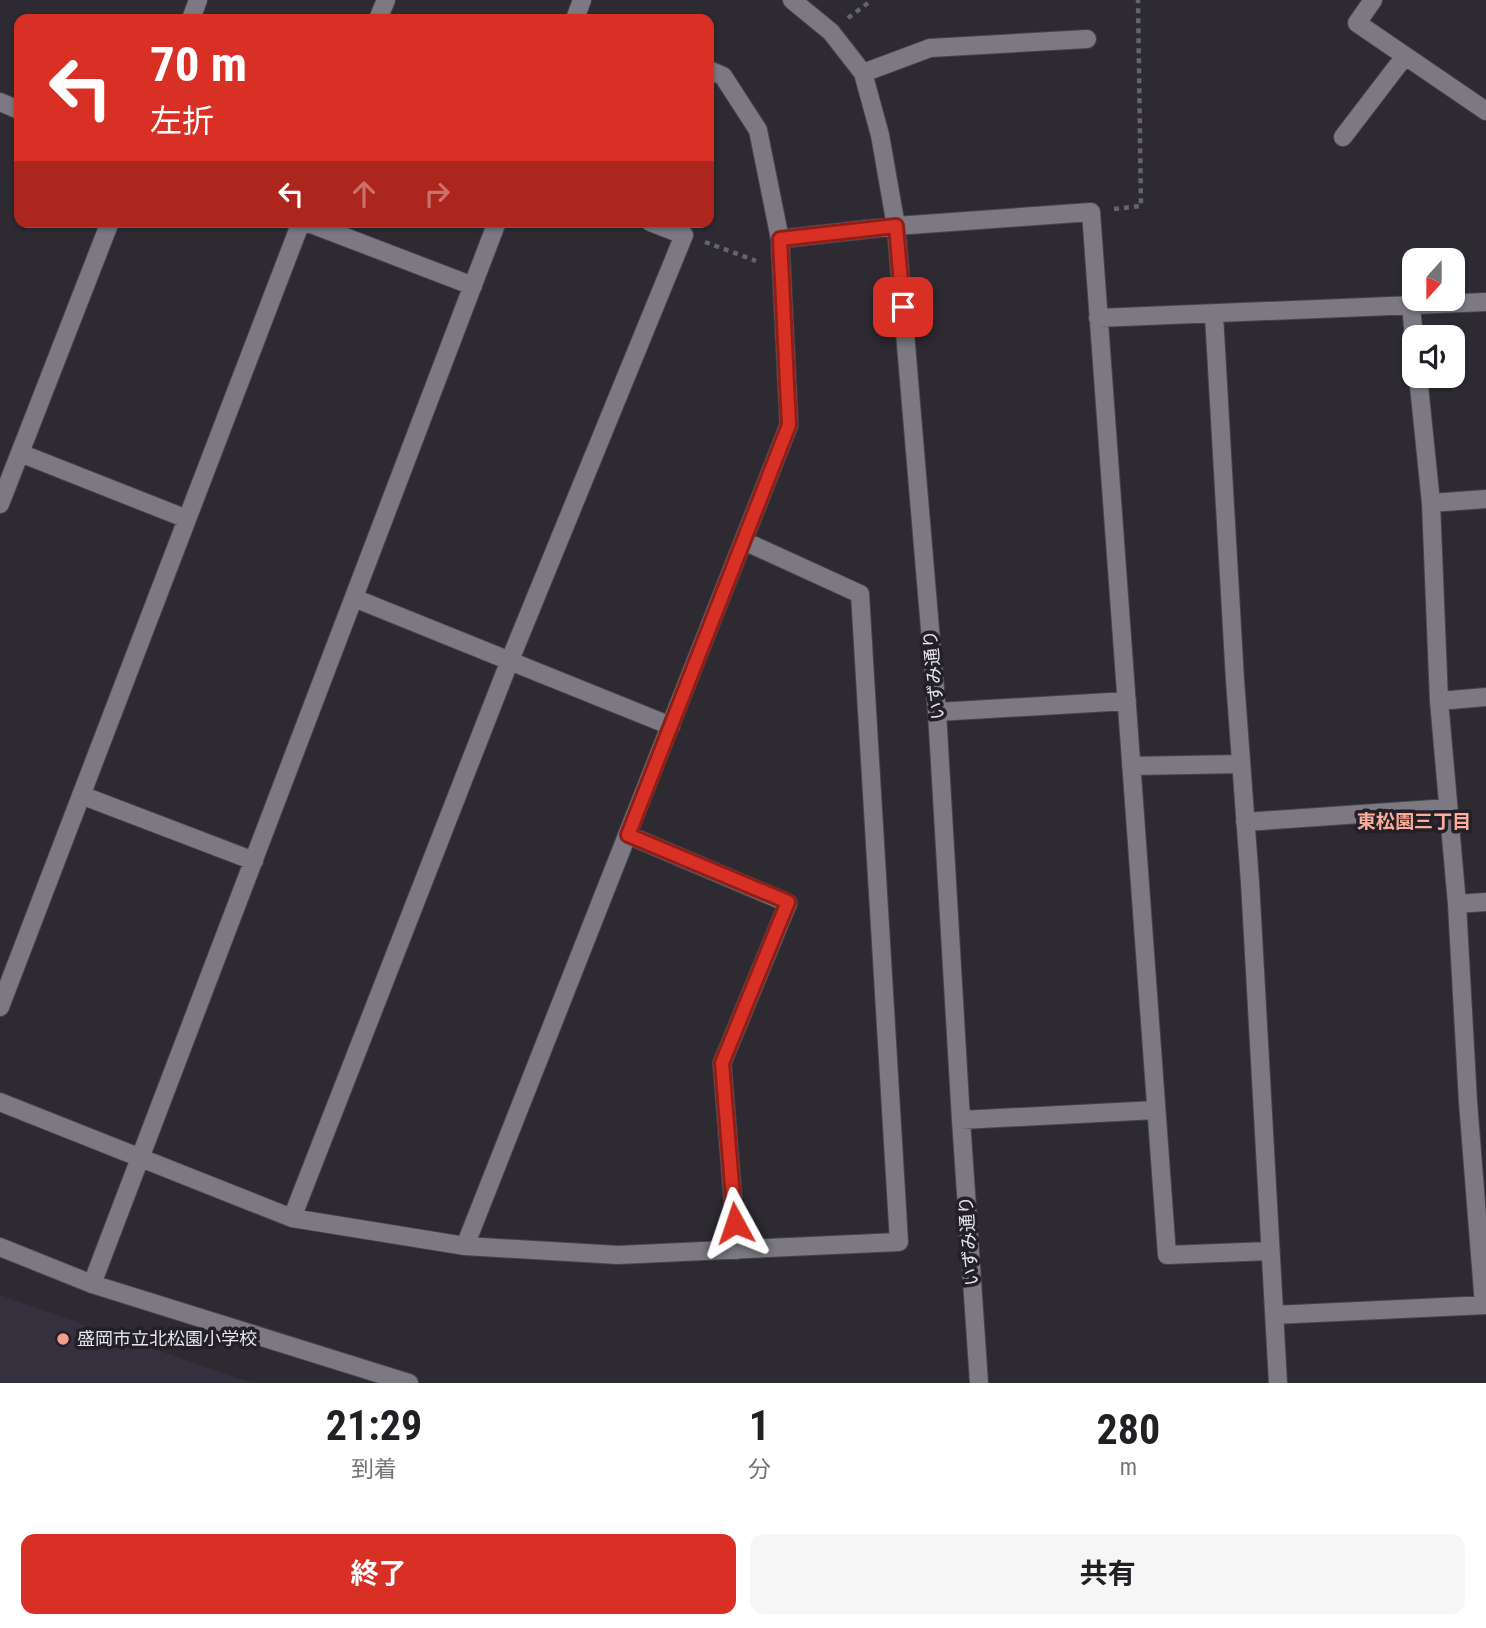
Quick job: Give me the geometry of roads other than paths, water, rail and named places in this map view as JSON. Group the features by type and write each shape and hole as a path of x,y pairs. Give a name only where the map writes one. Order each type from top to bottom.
{"street":[{"name":"いずみ通り","path":"792,0 831,32 863,73 880,135 896,226 937,712 979,1383"},
{"path":"1373,0 1357,23 1486,111"},
{"path":"863,73 930,48 1087,39"},
{"path":"1343,137 1405,56"},
{"path":"465,1246 789,425 780,239 758,130 723,76 714,72"},
{"path":"780,239 896,226 1091,212 1167,1255 1270,1251"},
{"path":"0,504 108,228"},
{"path":"0,1007 299,228"},
{"path":"322,228 473,286"},
{"path":"92,1284 495,228"},
{"path":"292,1218 510,660 684,235 666,228"},
{"path":"1465,303 1486,302"},
{"path":"1098,318 1402,306"},
{"path":"1214,315 1278,1383"},
{"path":"1274,1315 1485,1305 1477,1101 1438,701 1431,503 1419,388"},
{"path":"20,453 187,519"},
{"path":"1431,503 1486,499"},
{"path":"0,1102 292,1218 465,1246 618,1255 899,1242 860,594 744,541"},
{"path":"354,598 671,726"},
{"path":"1438,701 1486,697"},
{"path":"937,712 1127,701"},
{"path":"1132,766 1241,764"},
{"path":"81,795 254,861"},
{"path":"1245,822 1448,808"},
{"path":"628,835 788,902 722,1063 737,1250"},
{"path":"1457,904 1486,902"},
{"path":"961,1120 1156,1110"},
{"path":"0,1247 92,1284 409,1383"}],"place":[{"name":"盛岡市立北松園小学校","path":"63,1339"}],"district":[{"name":"東松園三丁目","path":"1414,821"}]}
